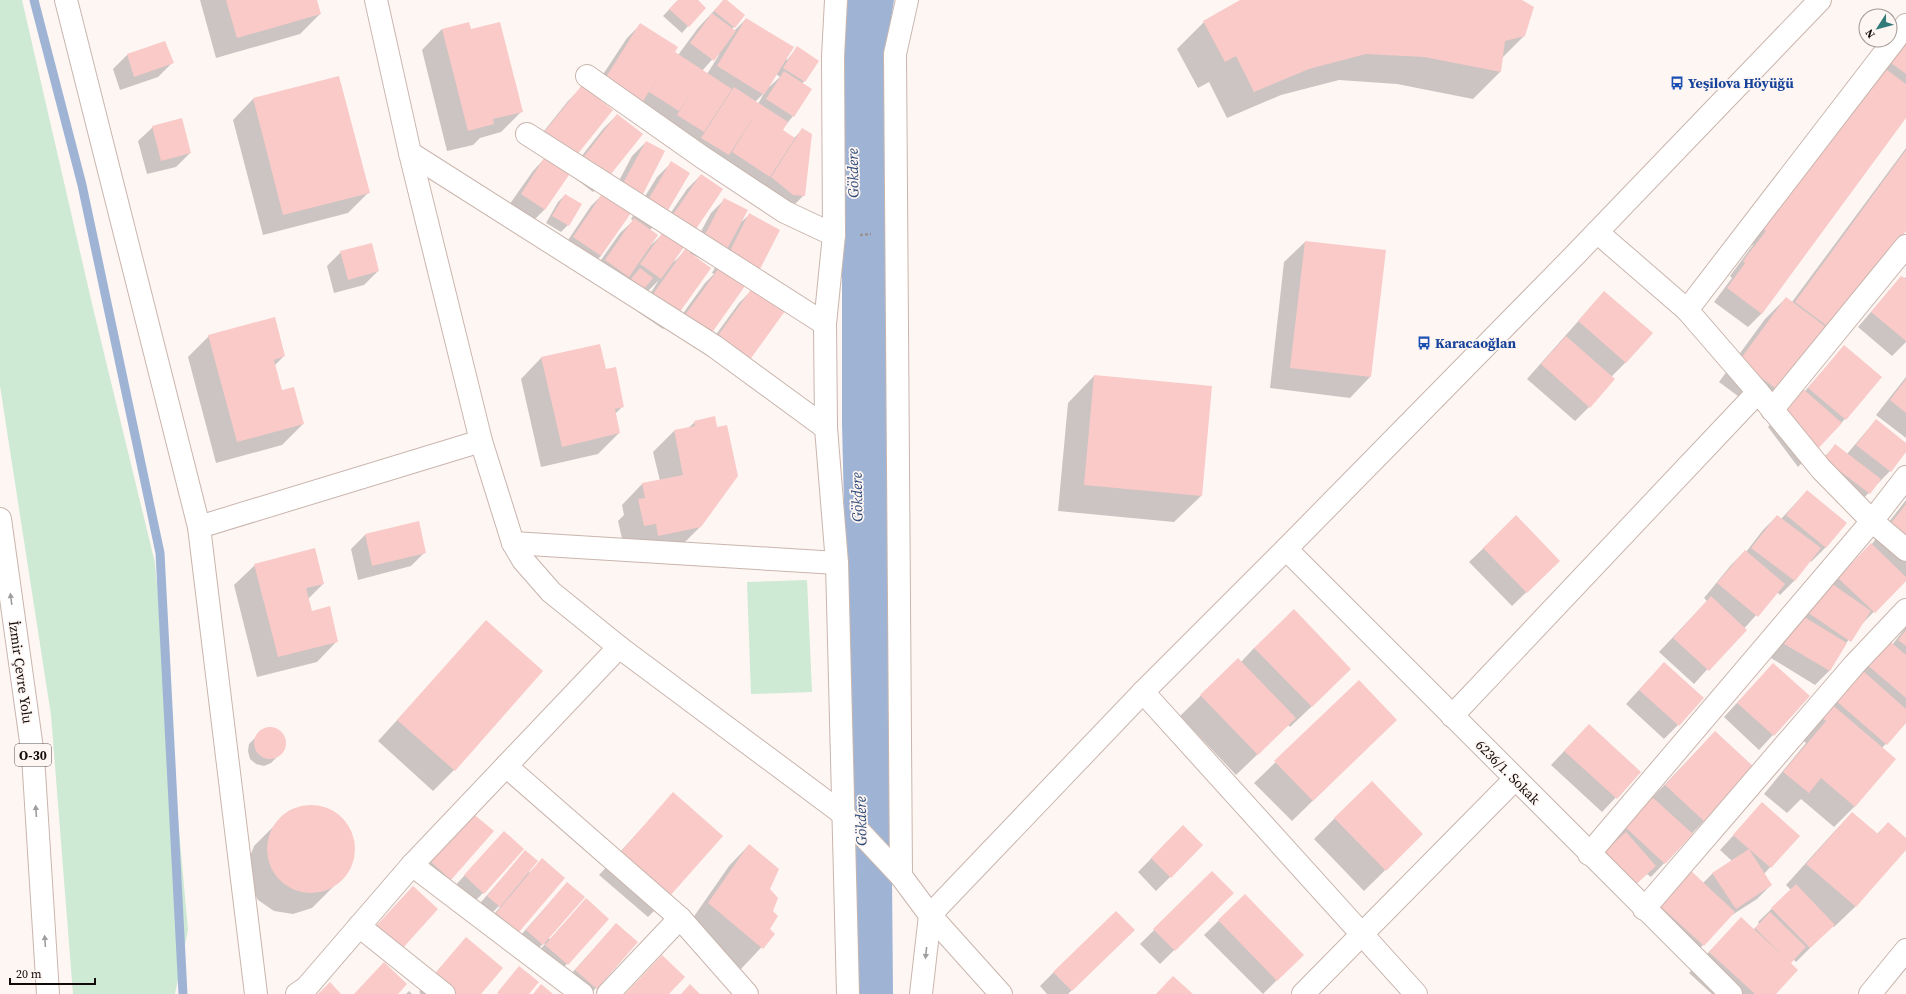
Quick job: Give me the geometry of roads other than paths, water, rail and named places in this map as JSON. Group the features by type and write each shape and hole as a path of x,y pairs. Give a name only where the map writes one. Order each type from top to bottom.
{"main road":[{"path":"66,0 199,527 256,994"},
{"path":"376,0 410,153 481,441 513,543 523,560 551,592 619,648 844,814 901,876 930,914 1002,994"},
{"path":"836,0 833,58 834,235 826,324 826,428 837,563 848,994"},
{"path":"901,876 895,54 908,0"},
{"path":"921,994 930,914 1143,692 1286,549 1597,232 1820,0"},
{"path":"1687,310 1906,25"},
{"path":"588,76 702,157 785,212 834,235"},
{"path":"526,134 826,324"},
{"path":"410,153 714,346 826,428"},
{"path":"1597,232 1687,310 1758,392 1821,469 1872,521 1906,550"},
{"path":"1772,410 1906,246"},
{"path":"1452,716 1758,392"},
{"path":"199,527 481,441"},
{"path":"1589,854 1872,521 1906,477"},
{"name":"İzmir Çevre Yolu","path":"0,518 33,756 48,994"},
{"path":"513,543 837,563"},
{"name":"6236/1. Sokak","path":"1286,549 1589,854 1731,994"},
{"path":"1644,909 1854,665 1906,610"},
{"path":"297,994 306,988 412,865 619,648"},
{"path":"1143,692 1416,994"},
{"path":"506,766 680,918 747,994"},
{"path":"1303,994 1515,779"},
{"path":"412,865 582,994"},
{"path":"608,994 680,918"},
{"path":"359,926 444,994"},
{"path":"1870,994 1906,950"}],"water":[{"name":"Gökdere","path":"848,0 894,0 885,57 893,994 856,994 842,424 842,29"}],"waterway":[{"path":"34,0 82,185 160,553 183,994"}],"place":[{"name":"Yeşilova Höyüğü","path":"1677,83"},
{"name":"Karacaoğlan","path":"1424,343"}]}
